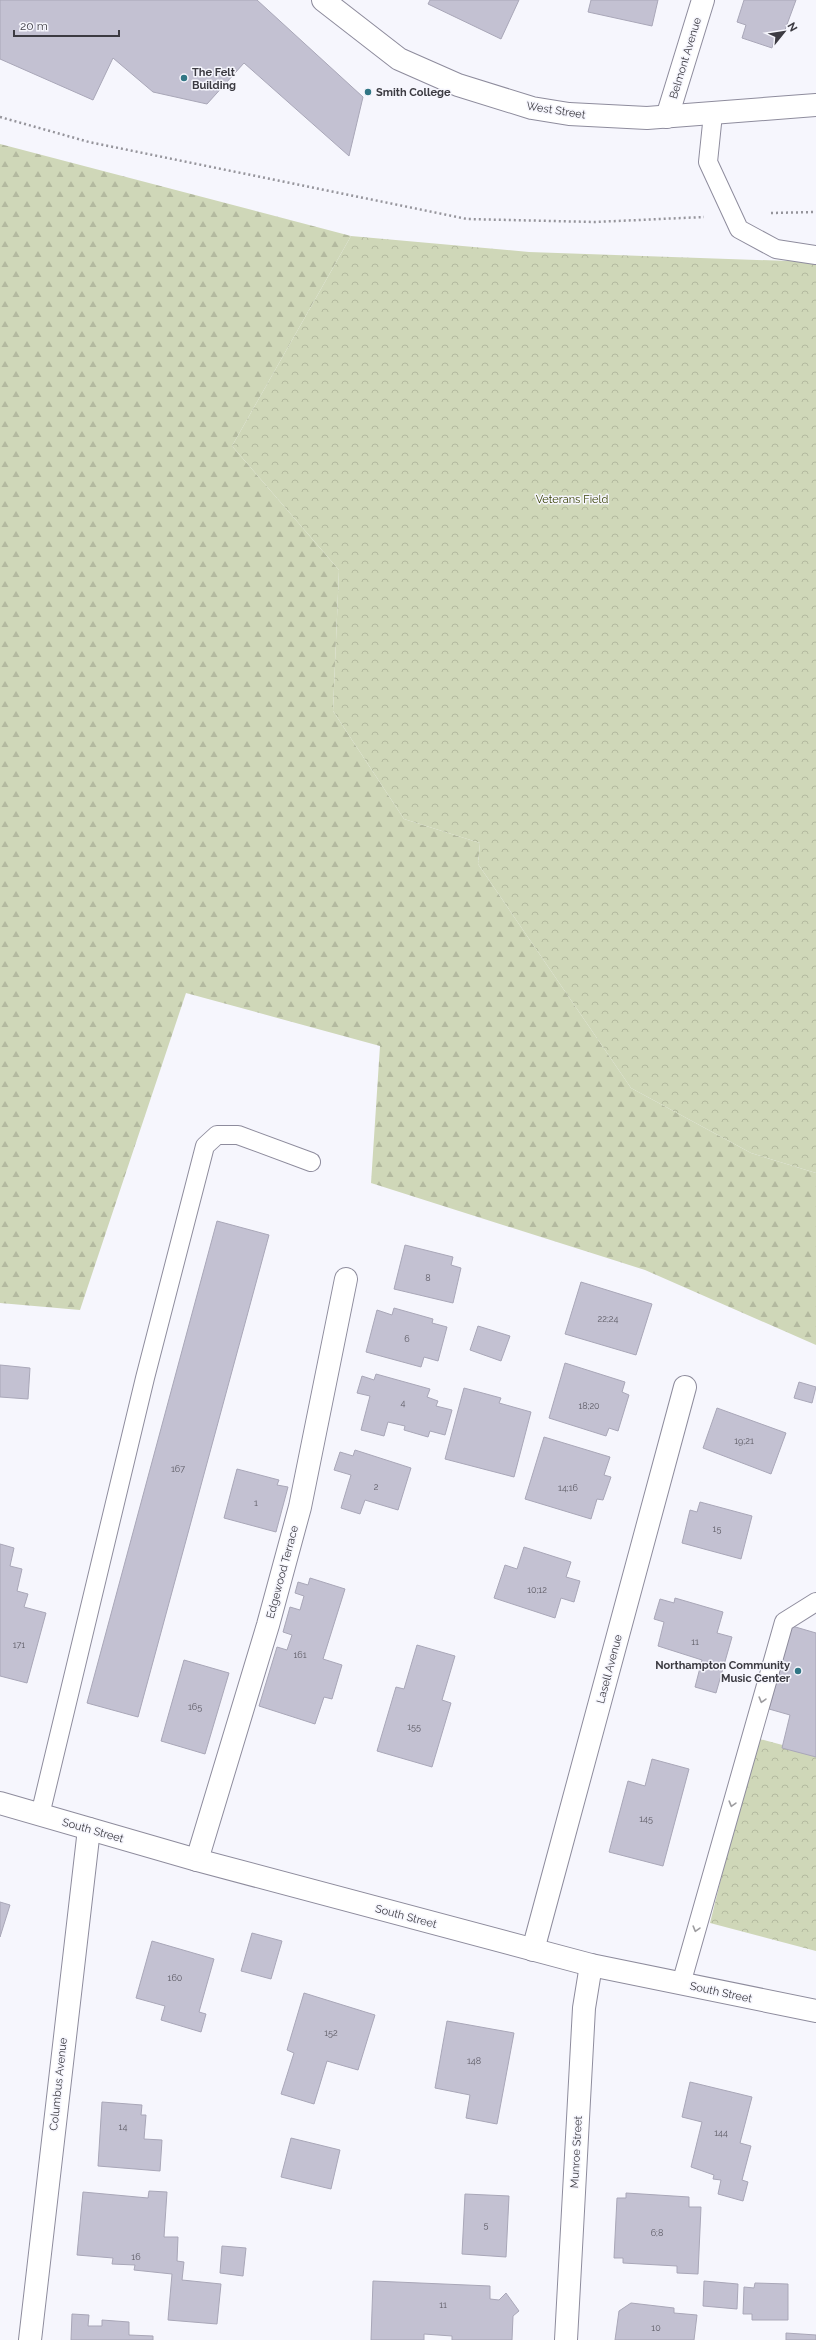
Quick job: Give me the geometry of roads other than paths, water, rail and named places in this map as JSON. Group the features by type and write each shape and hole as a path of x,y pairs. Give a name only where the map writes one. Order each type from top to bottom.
{"street":[{"name":"West Street","path":"323,0 399,59 458,85 532,108 569,114 612,118 667,117 816,105"},
{"name":"Belmont Avenue","path":"667,117 702,0"},
{"name":"Edgewood Terrace","path":"197,1860 268,1625 298,1514 346,1279"},
{"name":"Lasell Avenue","path":"533,1950 685,1387"},
{"name":"South Street","path":"0,1803 197,1860 591,1965 816,2011"},
{"name":"Columbus Avenue","path":"30,2340 89,1829"},
{"name":"Munroe Street","path":"566,2340 584,2008 591,1965"}],"lane":[{"path":"713,114 708,162 739,229 776,249 816,255"},
{"path":"40,1815 144,1385 205,1146 217,1135 238,1135 311,1162"},
{"path":"681,1984 784,1622 816,1602"}],"place":[{"name":"The Felt Building","path":"184,78"},
{"name":"Smith College","path":"368,92"},
{"name":"Northampton Community Music Center","path":"798,1671"}],"park label":[{"name":"Veterans Field","path":"572,499"}]}
